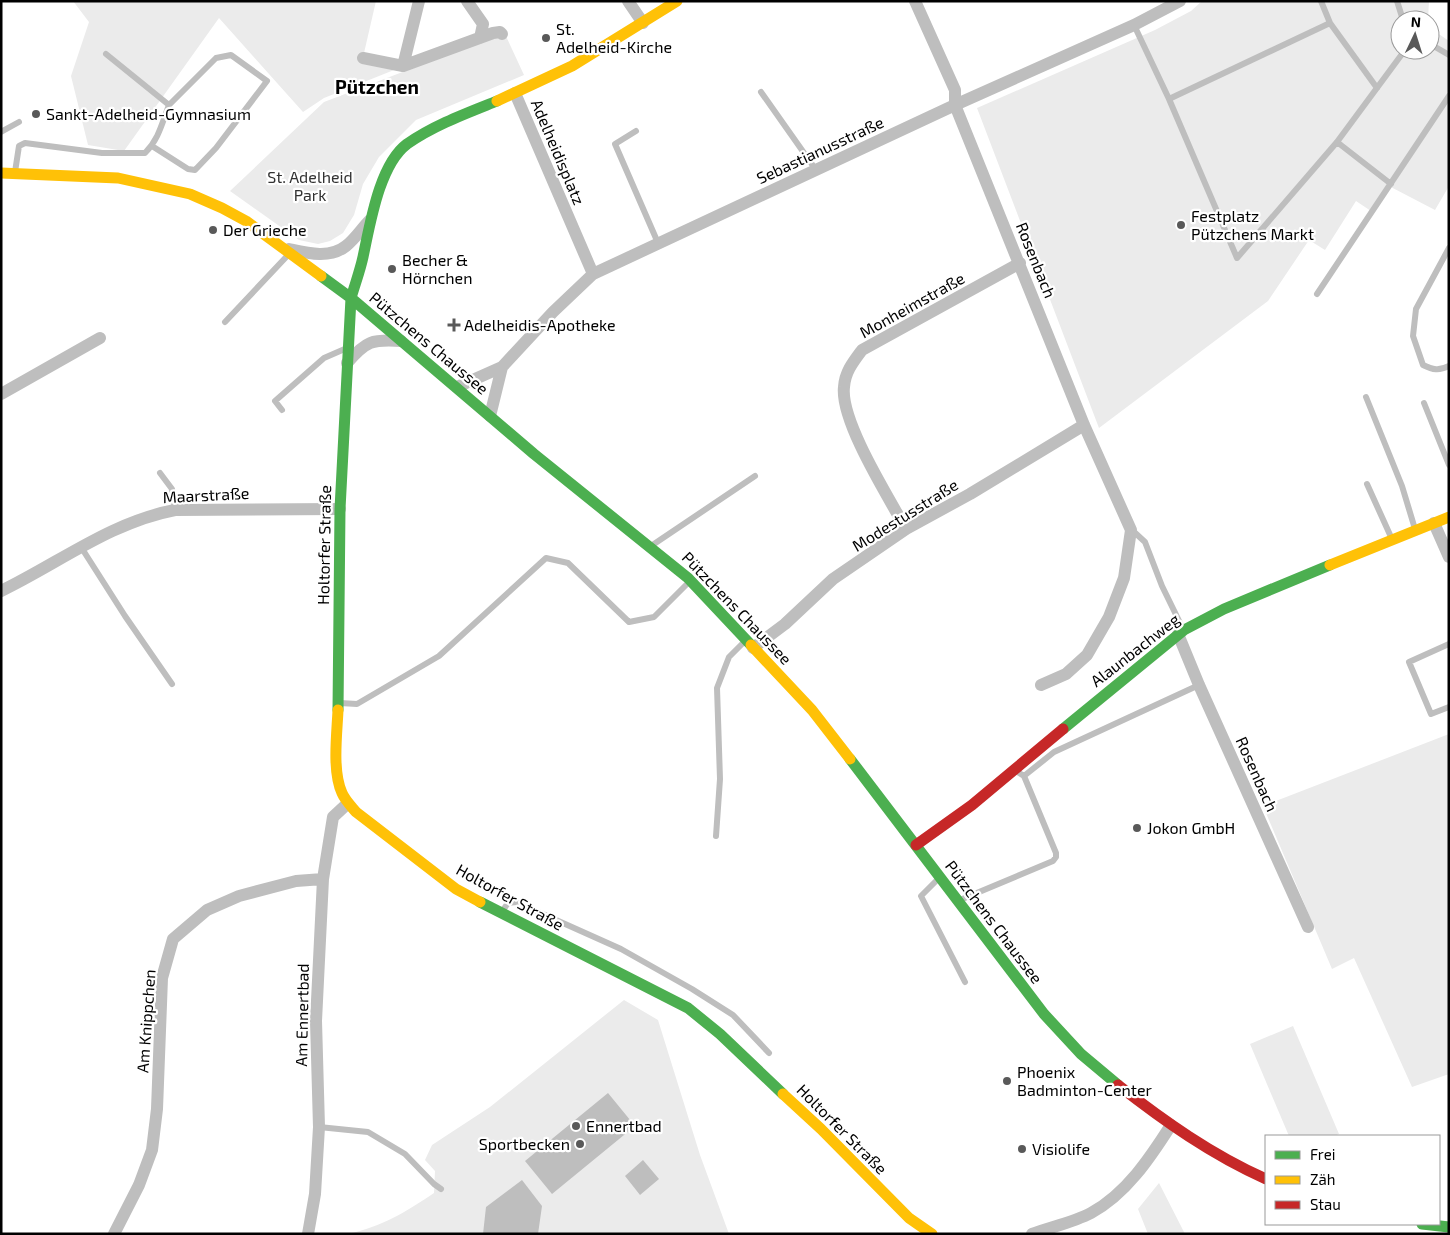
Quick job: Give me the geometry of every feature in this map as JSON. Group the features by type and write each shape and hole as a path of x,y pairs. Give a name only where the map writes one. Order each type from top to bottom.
{"street":[{"path":"403,66 419,1"},
{"path":"364,58 403,66 480,38 497,34 483,24 467,1"},
{"path":"628,1 643,23"},
{"path":"515,93 572,66 677,1"},
{"name":"Rosenbach","path":"914,1 955,90 955,105 1084,425 1131,530"},
{"name":"Sebastianusstraße","path":"457,387 502,367 553,312 593,274 1180,1"},
{"path":"480,38 483,24"},
{"name":"Adelheidisplatz","path":"351,298 380,184 397,155 406,145 446,122 515,93 593,274"},
{"name":"Pützchens Chaussee","path":"1,173 118,178 190,194 222,208 246,222 351,298 534,454 691,581 812,710 1044,1014 1072,1046 1118,1086 1171,1125 1201,1145 1248,1171 1265,1178"},
{"name":"Adelheidisplatz","path":"286,250 311,254 334,252 346,246 372,218"},
{"name":"Monheimstraße","path":"906,529 855,434 843,401 846,375 862,350 1020,263"},
{"name":"Holtorfer Straße","path":"351,298 340,509 338,702 338,779 340,791 347,804 456,889 500,914 688,1008 720,1034 821,1129 909,1218 930,1233"},
{"path":"1,394 100,338"},
{"path":"347,363 367,343 382,340 401,341"},
{"name":"Sebastianusstraße","path":"490,416 502,367"},
{"name":"Modestusstraße","path":"749,644 785,624 833,579 906,529 970,494 1084,425"},
{"name":"Maarstraße","path":"1,591 121,526 151,515 175,510 340,509"},
{"name":"Alaunbachweg","path":"916,845 1020,773 1110,689 1181,632 1224,609 1449,517"},
{"path":"1434,523 1449,557"},
{"path":"1041,685 1066,674 1087,655 1109,617 1124,578 1131,530"},
{"name":"Rosenbach","path":"1181,632 1199,685 1308,927"},
{"name":"Am Ennertbad","path":"308,1234 315,1194 318,1127 316,1022 323,879 334,817 347,804"},
{"name":"Am Knippchen","path":"114,1234 139,1185 152,1150 157,1109 162,978 173,939 207,910 238,896 296,880 323,879"},
{"path":"1032,1234 1090,1213 1113,1196 1133,1178 1171,1125"},
{"path":"1431,1225 1449,1227"}],"lane":[{"path":"1321,1 1330,23 1377,88"},
{"path":"1169,99 1330,23"},
{"path":"1134,24 1169,99 1237,258 1337,142 1398,60"},
{"path":"106,54 169,105"},
{"path":"14,174 19,146 25,143 102,153 144,153 152,146 159,134 169,105 216,58 231,54 267,81 216,148 196,170 188,169 152,146"},
{"path":"762,92 816,170"},
{"path":"1317,294 1449,96"},
{"path":"1,132 18,122"},
{"path":"636,131 615,144 658,243"},
{"path":"1337,142 1391,184"},
{"path":"1449,248 1416,308 1413,336 1423,366 1431,370 1440,370 1449,366"},
{"path":"224,322 286,250"},
{"path":"282,410 274,401 324,358 348,348"},
{"path":"1366,397 1402,486 1415,531"},
{"path":"1424,403 1449,465"},
{"path":"160,473 172,489 175,510"},
{"path":"650,547 755,476"},
{"path":"1367,484 1393,540"},
{"name":"Rosenbach","path":"1131,530 1145,542 1181,632"},
{"path":"81,547 125,616 172,684"},
{"path":"338,702 357,704 439,656 546,558 568,563 629,622 654,617 691,581"},
{"path":"716,836 720,779 717,688 729,657 749,644"},
{"path":"1449,644 1409,662 1431,714 1449,707"},
{"path":"957,901 1053,861 1056,857 1020,773 1054,752 1199,685"},
{"path":"939,878 921,896 965,982"},
{"path":"500,914 508,902 516,902 621,949 728,1010 769,1053"},
{"path":"318,1127 368,1132 404,1154 441,1189"}],"green space":[{"path":"73,1 376,1 364,53 394,70 324,98 303,112 219,18 124,151 88,145 71,76 89,22"},
{"name":"Festplatz Pützchens Markt","path":"1202,1 1429,1 1429,10 1390,10 1390,60 1440,60 1440,35 1449,41 1449,186 1435,210 1387,185 1371,211 1356,201 1325,250 1309,240 1268,301 1099,428 977,108 1155,30 1191,11"},
{"name":"St. Adelheid Park","path":"505,34 524,75 416,120 379,157 363,184 354,215 343,233 330,241 318,244 299,240 230,191 324,102"},
{"path":"1449,734 1449,1074 1412,1087 1354,958 1332,969 1263,806"},
{"name":"Ennertbad","path":"624,1000 658,1020 700,1155 729,1234 348,1234 361,1231 393,1218 434,1193 435,1171 425,1160 432,1145 490,1107"},
{"path":"1293,1026 1339,1134 1289,1135 1250,1044"},
{"path":"1159,1183 1185,1234 1148,1234 1138,1209"}],"shaded area":[{"name":"Sportbecken","path":"608,1093 635,1126 552,1194 525,1161"},
{"path":"643,1160 659,1179 640,1195 625,1176"},
{"path":"522,1180 542,1206 538,1234 483,1234 486,1207"}],"traffic: fast":[{"path":"338,710 340,509 351,298 362,262 377,196 389,166 407,144 439,125 497,101"},
{"path":"321,276 351,298 534,454 688,578 751,645"},
{"path":"1063,729 1184,630 1224,609 1330,565"},
{"path":"850,759 1044,1014 1081,1054 1118,1085"},
{"path":"480,902 688,1008 720,1034 783,1094"},
{"path":"1431,1225 1449,1227"}],"traffic: slow":[{"path":"497,101 572,66 677,1"},
{"path":"1,173 118,178 190,194 246,221 321,276"},
{"path":"1330,565 1449,517"},
{"path":"751,645 812,710 850,759"},
{"path":"338,710 336,763 339,784 346,801 356,812 456,889 480,902"},
{"path":"783,1094 821,1129 909,1218 932,1234"}],"traffic: jam":[{"path":"916,845 972,805 1063,729"},
{"path":"1118,1085 1153,1112 1189,1136 1246,1170 1265,1179"}],"place":[{"name":"St. Adelheid-Kirche","path":"546,38"},
{"name":"Sankt-Adelheid-Gymnasium","path":"36,114"},
{"name":"Festplatz Pützchens Markt","path":"1181,225"},
{"name":"Der Grieche","path":"213,230"},
{"name":"Becher & Hörnchen","path":"392,269"},
{"name":"Adelheidis-Apotheke","path":"454,325"},
{"name":"Jokon GmbH","path":"1137,828"},
{"name":"Phoenix Badminton-Center","path":"1007,1081"},
{"name":"Ennertbad","path":"576,1126"},
{"name":"Sportbecken","path":"580,1144"},
{"name":"Visiolife","path":"1022,1149"}],"district":[{"name":"Pützchen","path":"377,87"}]}
